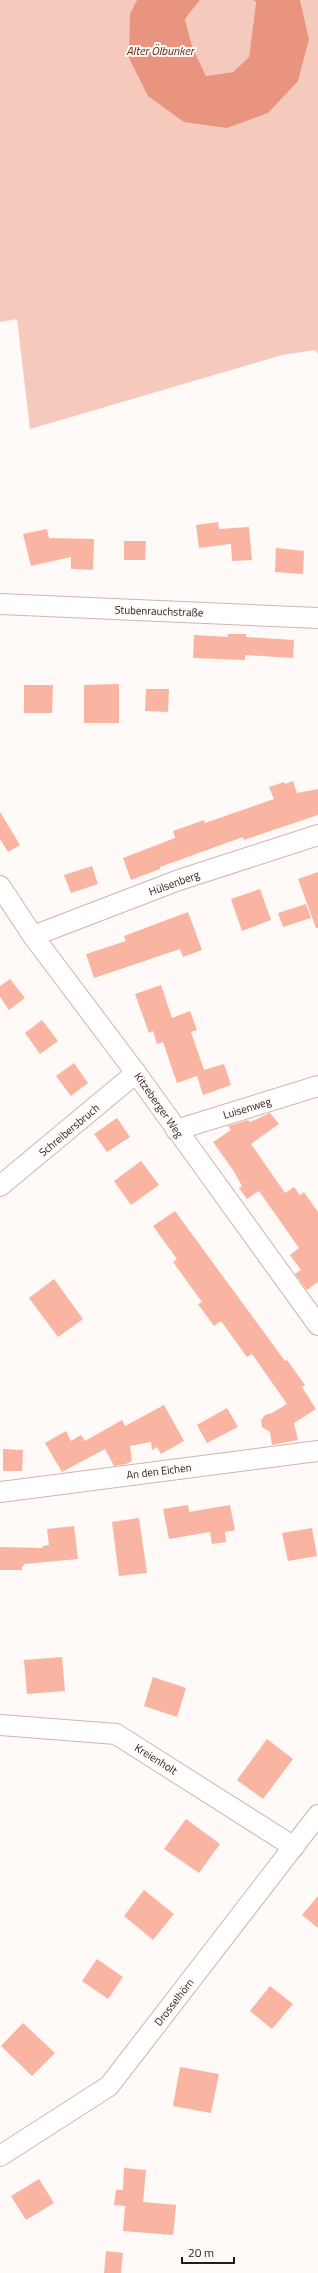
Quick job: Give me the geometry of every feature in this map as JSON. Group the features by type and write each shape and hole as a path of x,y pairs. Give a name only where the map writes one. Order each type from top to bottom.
{"street":[{"name":"Stubenrauchstraße","path":"0,604 318,618"},
{"name":"Hülsenberg","path":"33,936 179,880 318,835"},
{"name":"Kitzeberger Weg","path":"0,886 33,936 136,1073 318,1325"},
{"name":"Schreibersbruch","path":"0,1186 136,1073"},
{"name":"Luisenweg","path":"176,1130 318,1086"},
{"name":"An den Eichen","path":"0,1492 318,1451"},
{"name":"Kreienholt","path":"0,1725 116,1734 294,1847"},
{"name":"Drosselhörn","path":"0,2156 109,2086 318,1815"}],"shaded area":[{"path":"0,0 137,0 130,14 184,122 309,39 300,0 318,0 318,354 315,350 282,355 30,429 17,319 0,322"},
{"path":"200,0 253,0 256,2 249,57 233,72 206,76 192,46 185,19"}],"water":[{"name":"Alter Ölbunker","path":"137,0 200,0 185,19 192,46 206,76 233,72 249,57 256,2 253,0 300,0 309,39 298,81 268,113 227,128 184,122 148,96 129,58 130,14"}],"building":[{"path":"218,522 219,529 249,527 252,560 232,561 231,544 199,548 196,525"},
{"path":"47,529 49,538 94,539 93,570 71,569 71,557 31,566 23,534"},
{"path":"124,541 146,541 145,560 124,560"},
{"path":"276,548 304,551 303,574 275,572"},
{"path":"228,634 246,634 246,637 294,640 293,658 245,655 245,660 193,658 194,635 228,637"},
{"path":"119,684 119,723 84,723 84,685"},
{"path":"24,685 53,685 52,713 24,713"},
{"path":"146,689 169,689 168,712 145,711"},
{"path":"293,781 297,793 318,789 318,815 244,840 243,837 160,867 160,869 131,880 123,858 175,838 173,831 204,820 205,823 274,799 269,787 284,782 285,784"},
{"path":"0,812 20,845 8,852 0,839"},
{"path":"92,866 98,884 71,893 64,875"},
{"path":"318,872 318,928 316,928 298,879"},
{"path":"260,889 271,920 242,931 231,899"},
{"path":"306,904 311,918 283,927 278,913"},
{"path":"188,912 202,950 183,957 180,949 94,978 86,954 126,941 124,936"},
{"path":"10,979 25,998 9,1010 0,997 0,986"},
{"path":"161,985 172,1018 190,1011 197,1030 191,1032 204,1070 224,1064 231,1085 203,1095 197,1076 177,1083 163,1042 157,1044 153,1031 149,1033 135,994"},
{"path":"42,1020 58,1041 40,1054 25,1033"},
{"path":"74,1063 88,1083 71,1096 56,1076"},
{"path":"270,1113 279,1124 251,1144 285,1193 294,1187 300,1195 304,1192 318,1212 318,1282 307,1290 295,1274 301,1270 290,1255 299,1248 259,1191 247,1199 239,1188 242,1186 233,1170 213,1142 231,1130 228,1126 248,1120 250,1122"},
{"path":"117,1118 130,1137 107,1152 94,1134"},
{"path":"141,1161 159,1185 131,1205 114,1181"},
{"path":"175,1211 285,1361 287,1360 305,1385 302,1387 316,1409 294,1423 298,1440 272,1445 270,1432 262,1427 261,1420 265,1415 272,1413 287,1404 252,1354 247,1357 221,1321 214,1326 198,1304 202,1302 173,1262 177,1259 153,1226"},
{"path":"54,1279 83,1319 58,1337 29,1298"},
{"path":"164,1405 184,1441 161,1454 157,1447 152,1450 151,1442 130,1446 132,1461 126,1464 114,1466 105,1449 62,1472 45,1443 66,1431 71,1441 81,1435 85,1441 122,1420 125,1426"},
{"path":"227,1408 238,1427 207,1443 197,1425"},
{"path":"3,1449 23,1450 22,1471 3,1471"},
{"path":"188,1505 189,1512 230,1505 235,1530 225,1532 226,1542 212,1544 210,1532 169,1539 163,1509"},
{"path":"139,1518 147,1573 119,1576 112,1522"},
{"path":"74,1526 78,1559 24,1564 24,1566 22,1566 22,1570 0,1570 0,1547 43,1548 43,1546 49,1545 47,1529"},
{"path":"312,1528 317,1556 288,1561 282,1533"},
{"path":"62,1657 65,1691 27,1694 24,1660"},
{"path":"153,1677 186,1688 177,1717 144,1706"},
{"path":"267,1739 293,1759 263,1799 237,1780"},
{"path":"186,1819 220,1844 199,1873 164,1849"},
{"path":"144,1890 174,1914 153,1940 124,1916"},
{"path":"318,1896 318,1928 302,1915"},
{"path":"97,1959 123,1977 108,1999 82,1981"},
{"path":"270,1986 293,2004 272,2029 250,2011"},
{"path":"23,2023 55,2053 32,2076 1,2046"},
{"path":"180,2067 219,2074 211,2113 173,2106"},
{"path":"124,2168 146,2170 143,2202 176,2205 173,2235 123,2231 125,2206 114,2205 116,2190 123,2190"},
{"path":"39,2179 54,2203 26,2220 11,2196"},
{"path":"106,2251 123,2253 121,2273 104,2273"}]}
